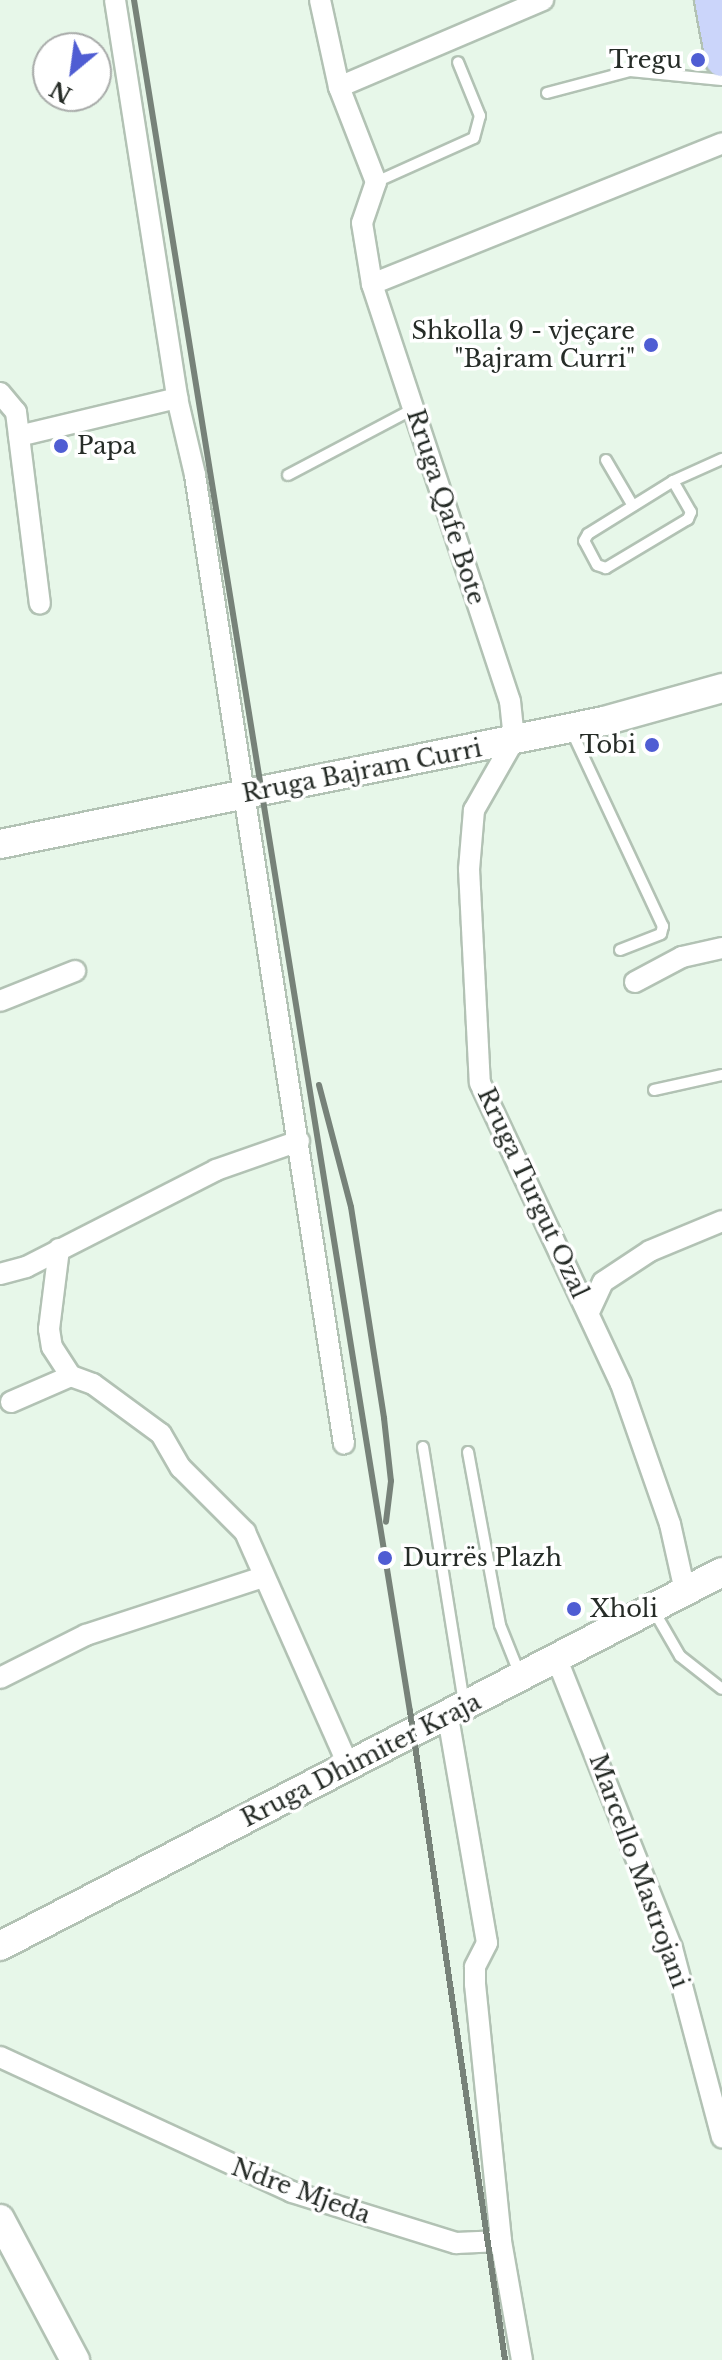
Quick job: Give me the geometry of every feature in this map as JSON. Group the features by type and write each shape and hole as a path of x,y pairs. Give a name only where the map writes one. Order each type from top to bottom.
{"street":[{"path":"115,0 177,398 195,475 241,795 299,1141 344,1444"},
{"path":"320,0 339,87 376,182"},
{"path":"339,87 530,3"},
{"path":"372,284 722,143"},
{"name":"Rruga Qafe Bote","path":"376,182 362,223 372,284 510,701 514,740"},
{"path":"0,393 16,412 40,604"},
{"path":"19,436 177,398"},
{"name":"Rruga Bajram Curri","path":"0,844 570,729 722,688"},
{"name":"Rruga Turgut Ozal","path":"514,740 474,810 469,869 480,1083 537,1213 589,1312 649,1456 685,1591"},
{"path":"635,982 682,957 722,948"},
{"path":"0,1001 75,971"},
{"path":"0,1274 59,1249 216,1170 299,1141"},
{"path":"589,1312 603,1282 650,1251 722,1221"},
{"path":"59,1249 49,1329 52,1347 71,1376 93,1384 161,1434 181,1468 245,1532 349,1767"},
{"path":"11,1402 71,1376"},
{"name":"Rruga Dhimiter Kraja","path":"0,1946 722,1572"},
{"path":"0,1678 86,1635 263,1577"},
{"name":"Marcello Mastrojani","path":"556,1657 672,1948 716,2085 722,2137"},
{"path":"456,1712 487,1943 475,1967 475,1984 501,2241 522,2360"},
{"name":"Ndre Mjeda","path":"0,2057 292,2192 456,2243 501,2241"},
{"path":"0,2219 75,2360"}],"lane":[{"path":"376,182 474,138 480,116 458,62"},
{"path":"547,93 630,71 722,80"},
{"path":"288,475 413,409"},
{"path":"673,481 691,512 688,519 606,568 597,565 584,541 588,534 673,481 722,459"},
{"path":"606,460 633,506"},
{"path":"570,729 663,926 661,934 620,950"},
{"path":"654,1090 722,1075"},
{"path":"423,1447 456,1712"},
{"path":"468,1452 500,1625 521,1677"},
{"path":"652,1608 680,1656 722,1689"}],"railway":[{"path":"134,0 410,1711 505,2360"},
{"path":"319,1085 351,1207 384,1418 391,1481 386,1522"}],"place":[{"name":"Tregu","path":"698,60"},
{"name":"Shkolla 9 - vjeçare \"Bajram Curri\"","path":"651,345"},
{"name":"Papa","path":"61,446"},
{"name":"Tobi","path":"652,745"},
{"name":"Durrës Plazh","path":"385,1558"},
{"name":"Xholi","path":"574,1609"}]}
